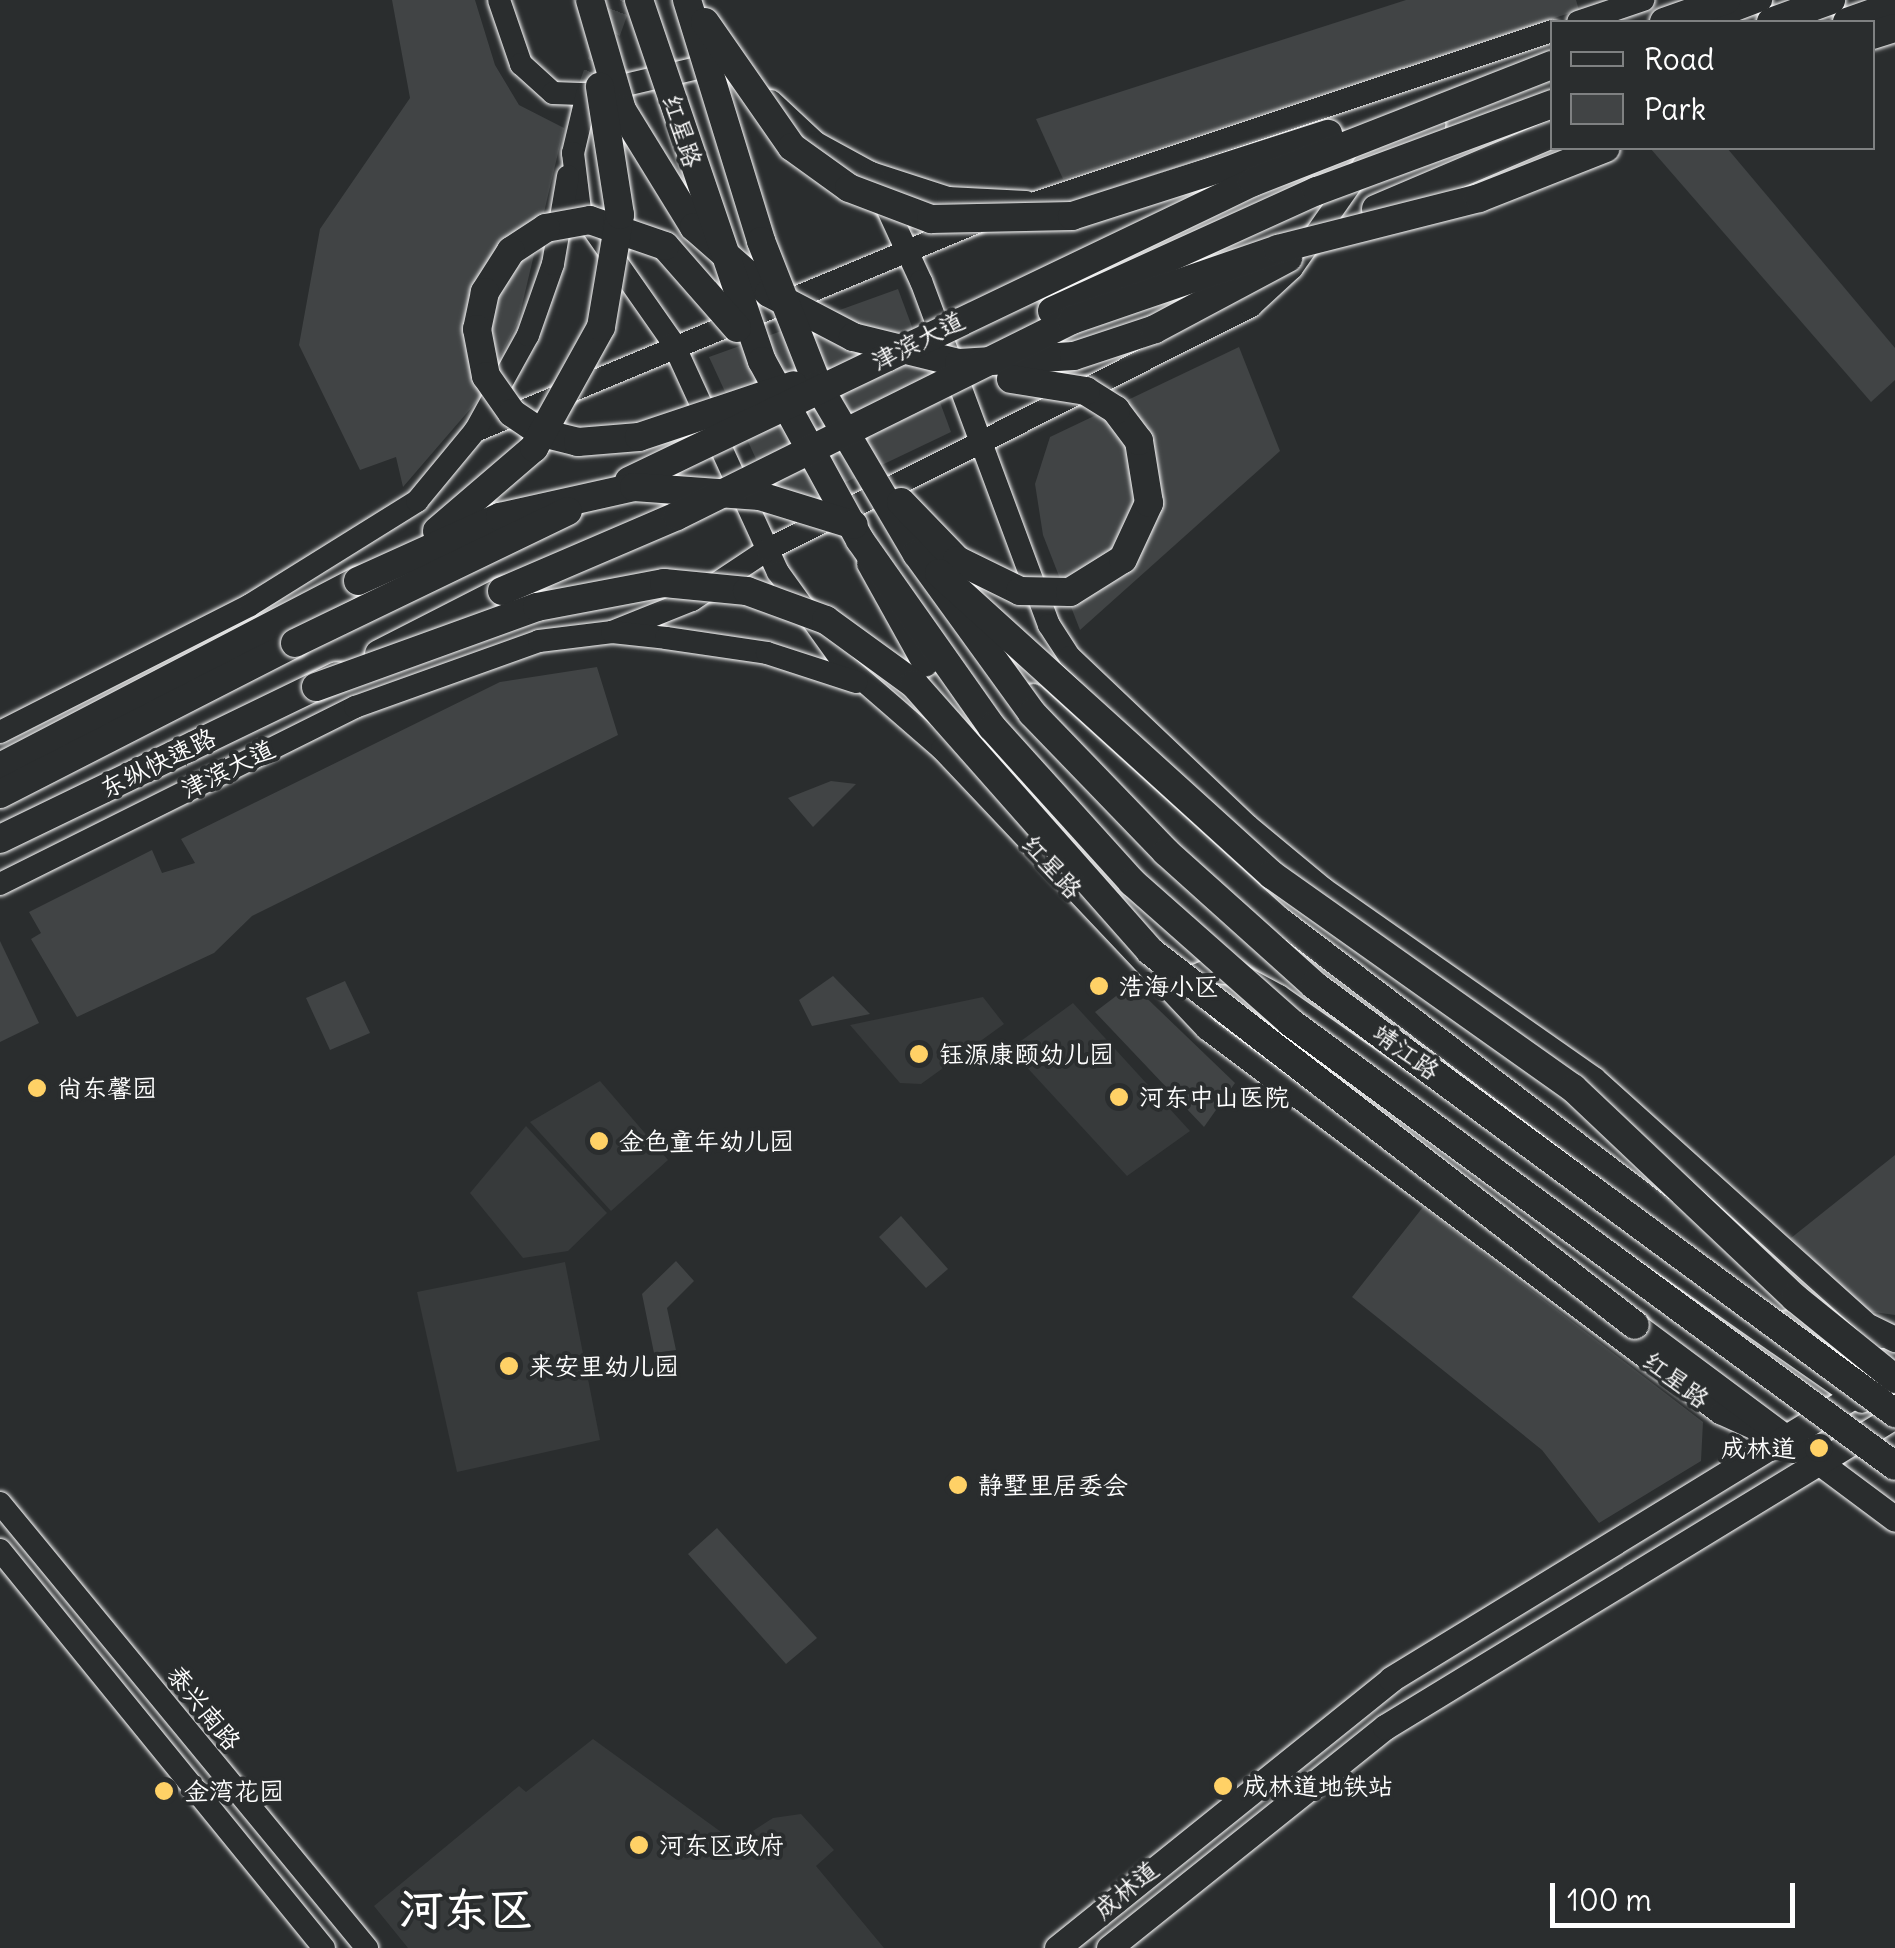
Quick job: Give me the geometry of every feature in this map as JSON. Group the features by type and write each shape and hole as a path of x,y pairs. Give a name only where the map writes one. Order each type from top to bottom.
{"highway":[{"path":"358,581 455,519 516,467 570,394 601,327 619,250 619,188 582,0"},
{"path":"590,0 622,110 694,227 760,286 810,318 930,359 1042,362 1127,340 1376,209 1550,135"},
{"name":"红星路","path":"639,0 762,361 860,540 992,727"},
{"path":"690,0 792,147 849,188 931,219 1040,222 1102,210 1550,63"},
{"name":"红星路","path":"690,0 748,198 818,386 971,631"},
{"path":"1670,20 1726,0"},
{"path":"1776,20 1831,0"},
{"path":"1854,20 1895,5"},
{"name":"津滨大道","path":"295,643 900,348 1253,182 1550,63"},
{"name":"津滨大道","path":"316,687 1057,308 1317,192 1550,105"},
{"path":"1072,320 1278,249 1479,198 1601,150"},
{"path":"502,591 894,409 1317,192"},
{"path":"748,198 873,457 938,543 996,584 1046,594 1090,585 1136,540 1149,503 1146,461 1127,423 1086,391 1004,379 894,409"},
{"path":"762,361 693,272 665,246 617,224 565,223 527,237 500,262 479,309 481,364 500,400 528,425 578,442 639,438 900,348"},
{"path":"0,767 358,581 500,517 634,486 760,496 878,537 1000,621 1272,875 1573,1088 1746,1254 1891,1382"},
{"path":"316,687 537,607 701,581 785,602 865,644 998,772 1150,950 1232,1020 1635,1325"},
{"name":"靖江路","path":"971,631 1032,713 1238,921 1895,1415"},
{"name":"东纵快速路","path":"0,794 295,643"},
{"name":"东纵快速路","path":"0,839 316,687"},
{"name":"靖江路","path":"992,727 1170,918 1290,1022 1895,1466"},
{"path":"1084,870 1270,1022 1492,1169"}],"main road":[{"path":"498,0 533,81 553,93 587,94 735,60 793,123 871,173 948,198 1034,203"},
{"path":"1584,20 1643,0"},
{"path":"1706,20 1761,0"},
{"path":"475,432 674,342 905,248 1550,32"},
{"path":"612,632 692,600 767,550 983,447 1262,298 1380,151 1550,79"},
{"name":"红星路","path":"587,94 573,153 580,210 674,342 767,550 812,626 869,688 942,749 1163,990 1263,1074 1720,1413 1786,1443"},
{"path":"0,732 362,542 417,500 475,432 542,301 573,153"},
{"path":"871,173 921,281 1049,624 1115,704 1324,889 1622,1100 1895,1348"},
{"path":"872,262 895,263 921,281"},
{"path":"860,540 900,626 998,772"},
{"path":"971,631 1087,747 1280,919 1891,1382"},
{"name":"津滨大道","path":"0,884 408,683 538,641 612,632 767,652 869,688"},
{"path":"1163,990 1208,971 1238,974 1278,996 1851,1399"},
{"path":"1635,1325 1786,1443 1895,1519"},
{"path":"1870,1328 1895,1339"},
{"name":"成林道","path":"1057,1948 1391,1679 1786,1443 1851,1399 1891,1382"},
{"name":"成林道","path":"1108,1948 1385,1727 1820,1465 1895,1415"},
{"name":"泰兴南路","path":"0,1503 366,1948"},
{"path":"0,1550 324,1948"}],"shaded area":[{"name":"钰源康颐幼儿园","path":"983,997 1004,1024 921,1084 900,1083 850,1025"},
{"path":"1073,1003 1190,1131 1127,1176 1010,1049"},
{"name":"金色童年幼儿园","path":"600,1081 668,1160 611,1211 530,1122"},
{"path":"526,1126 607,1213 568,1251 523,1258 470,1193"},
{"name":"来安里幼儿园","path":"565,1262 600,1440 457,1472 417,1292"},
{"name":"河东区政府","path":"593,1739 728,1837 739,1840 773,1818 801,1814 834,1850 816,1866 884,1948 408,1948 374,1906 519,1786 526,1792"}],"green space":[{"path":"392,0 475,0 495,65 519,105 564,128 518,322 478,400 403,487 396,457 360,470 299,345 320,229 410,98"},
{"path":"1406,0 1576,0 1579,10 1063,179 1036,119"},
{"path":"1652,150 1729,150 1895,348 1895,380 1871,402"},
{"path":"898,289 951,432 781,513 709,357"},
{"path":"1239,347 1280,451 1080,630 1043,535 1035,484 1050,437"},
{"path":"597,667 618,735 252,916 214,953 77,1017 31,939 41,933 29,912 152,850 162,873 195,863 181,839 500,682"},
{"path":"831,781 856,784 813,827 788,798"},
{"path":"0,941 39,1023 0,1042"},
{"path":"833,976 870,1014 812,1026 799,1000"},
{"path":"345,981 370,1033 330,1050 306,998"},
{"path":"1132,984 1235,1083 1204,1127 1095,1012"},
{"path":"1895,1155 1895,1315 1866,1311 1791,1238"},
{"path":"1423,1207 1703,1422 1701,1461 1599,1523 1542,1450 1352,1297"},
{"path":"901,1216 948,1269 926,1288 879,1237"},
{"path":"676,1261 694,1281 667,1308 676,1350 654,1353 642,1294"},
{"path":"717,1528 817,1638 786,1664 688,1554"}],"tunnel":[{"path":"587,94 621,0"}],"place":[{"name":"浩海小区","path":"1099,986"},
{"name":"钰源康颐幼儿园","path":"919,1054"},
{"name":"尚东馨园","path":"37,1088"},
{"name":"河东中山医院","path":"1119,1097"},
{"name":"金色童年幼儿园","path":"599,1141"},
{"name":"来安里幼儿园","path":"509,1366"},
{"name":"成林道","path":"1819,1448"},
{"name":"静墅里居委会","path":"958,1485"},
{"name":"成林道地铁站","path":"1223,1786"},
{"name":"金湾花园","path":"164,1791"},
{"name":"河东区政府","path":"639,1845"}],"district":[{"name":"河东区","path":"466,1910"}]}
